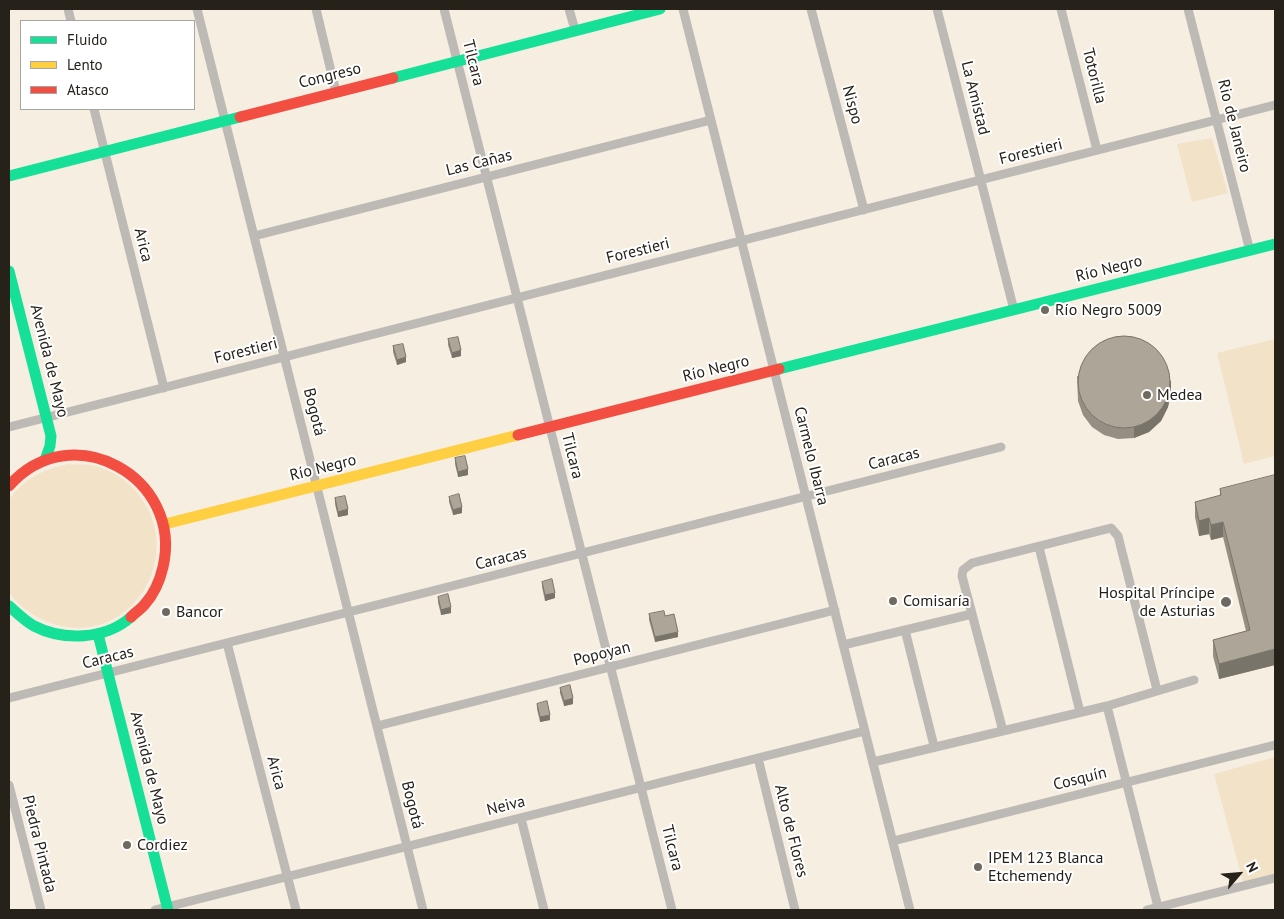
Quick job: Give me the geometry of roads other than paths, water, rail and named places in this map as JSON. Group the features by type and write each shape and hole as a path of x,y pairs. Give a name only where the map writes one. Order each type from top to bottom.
{"main road":[{"name":"Congreso","path":"9,176 660,9"},
{"name":"Río Negro","path":"165,524 1275,244"},
{"name":"Avenida de Mayo","path":"9,271 51,436 45,460"},
{"path":"9,486 14,479 45,460 64,455 81,454 104,459 126,469 144,485 158,504 165,524 167,550 163,573 154,594 139,612 120,626 98,634 59,635 40,628 22,618 9,606"},
{"name":"Avenida de Mayo","path":"98,634 168,909"}],"street":[{"name":"Bogotá","path":"197,9 423,910"},
{"path":"316,9 336,92"},
{"name":"Tilcara","path":"444,9 672,910"},
{"path":"569,9 575,30"},
{"name":"Carmelo Ibarra","path":"683,9 910,910"},
{"name":"Nispo","path":"811,9 864,210"},
{"name":"La Amistad","path":"937,9 1014,310"},
{"name":"Totorilla","path":"1061,9 1097,150"},
{"name":"Rio de Janeiro","path":"1188,9 1250,251"},
{"name":"Forestieri","path":"9,427 1275,105"},
{"name":"Arica","path":"94,110 164,388"},
{"name":"Las Cañas","path":"254,236 711,120"},
{"name":"Caracas","path":"9,698 1000,447"},
{"path":"1003,731 962,576 966,566 972,563 1111,528 1118,536 1157,690"},
{"path":"1039,547 1080,712"},
{"name":"Popoyan","path":"377,726 835,610"},
{"path":"844,645 972,614"},
{"path":"905,630 934,746"},
{"name":"Arica","path":"227,643 296,910"},
{"path":"873,762 1107,706 1194,680"},
{"path":"1107,706 1158,907"},
{"name":"Neiva","path":"155,910 168,909 407,846 865,731"},
{"name":"Cosquín","path":"893,841 1275,745"},
{"name":"Alto de Flores","path":"758,758 796,910"},
{"name":"Piedra Pintada","path":"9,785 41,910"},
{"path":"522,818 544,910"},
{"path":"1147,910 1275,878"}],"place":[{"name":"Río Negro 5009","path":"1045,310"},
{"name":"Medea","path":"1147,395"},
{"name":"Comisaría","path":"893,601"},
{"name":"Hospital Príncipe de Asturias","path":"1226,602"},
{"name":"Bancor","path":"166,612"},
{"name":"Cordiez","path":"127,845"},
{"name":"IPEM 123 Blanca Etchemendy","path":"978,867"}]}
